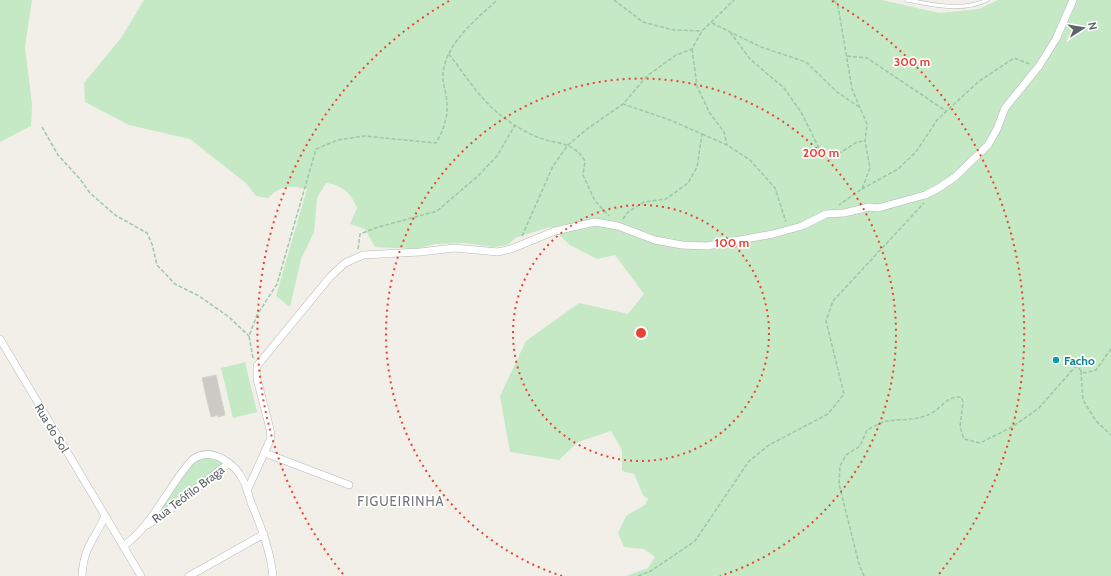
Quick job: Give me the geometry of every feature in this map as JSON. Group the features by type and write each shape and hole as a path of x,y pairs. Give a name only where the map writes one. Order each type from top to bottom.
{"street":[{"path":"247,491 270,442 270,429 257,379 257,366 330,277 345,263 357,257 369,254 412,253 454,248 498,252 517,247 542,236 576,225 594,222 614,225 655,240 707,246 788,230 802,226 826,214 844,214 869,207 878,208 924,195 937,189 954,177 988,145 997,129 1005,108 1039,66 1056,39 1074,0"},
{"name":"Rua do Sol","path":"0,340 141,576"},
{"path":"265,453 349,485"},
{"name":"Rua Teófilo Braga","path":"123,546 137,536 146,525 154,511 195,457 208,454 221,458 229,463 240,474 264,534 271,575"},
{"name":"Rua Teófilo Braga","path":"146,525 160,517 229,463"},
{"path":"82,576 87,546 105,516"},
{"path":"189,576 264,534"}],"lane":[{"path":"907,0 943,7 976,5 987,0"}],"path":[{"path":"257,366 252,356 249,336 257,315 277,284 316,149 338,140 364,136 436,143 445,127 448,106 443,76 449,54 466,30 497,0"},
{"path":"614,0 643,22 673,30 702,31"},
{"path":"727,145 724,132 709,112 697,86 692,49 702,31 734,0"},
{"path":"834,0 838,6 852,89 867,124 865,141 870,168 862,189"},
{"path":"712,22 761,47 806,62 837,92 860,107"},
{"path":"730,32 750,59 784,88 801,112 823,156 830,159 857,142 865,141"},
{"path":"517,247 553,166 568,145 587,129 623,104 647,76 676,55 692,49"},
{"path":"449,54 480,94 501,116 515,126 538,138 568,145 574,148 585,161 583,175 595,201 609,215 614,225 628,212 644,202 666,199 688,183 697,167 702,134"},
{"path":"847,56 867,58 947,111"},
{"path":"838,206 862,189 898,169 916,152 937,120 978,82 1014,58 1039,66"},
{"path":"623,104 670,120 727,145 750,160 775,188 788,230"},
{"path":"357,257 360,234 437,211 461,192 497,156 515,126"},
{"path":"42,127 58,155 80,179 90,193 115,215 147,233 152,244 157,265 175,284 199,296 229,317 249,336"},
{"path":"638,576 651,571 695,541 749,461 769,445 828,414 844,394 826,320 833,301 927,200"},
{"path":"864,576 859,564 839,484 840,466 846,455 860,446 867,430 885,422 912,420 932,413 945,402 955,397 961,397 963,402 960,427 964,439 980,443 1012,427 1039,408 1076,366 1087,374 1096,370 1111,349"},
{"path":"1081,371 1083,400 1096,421 1111,435"}],"green space":[{"path":"0,0 32,0 25,46 32,105 31,126 0,142"},
{"path":"144,0 882,0 939,13 979,9 998,0 1111,0 1111,576 626,576 648,568 655,557 644,549 624,547 618,533 626,516 645,505 648,499 643,495 634,474 622,471 622,450 611,431 578,442 559,460 510,452 500,396 526,341 579,303 628,314 644,294 615,255 597,259 570,245 550,227 515,238 508,245 493,247 465,243 435,244 415,249 375,247 365,229 350,224 357,208 349,194 342,188 326,183 317,198 314,232 301,259 290,307 276,296 307,189 286,187 277,191 268,198 256,196 247,184 190,139 129,125 85,102 84,83 121,38"},
{"path":"245,362 257,412 233,418 221,368"},
{"path":"200,455 229,463 146,525 159,505"}],"building":[{"path":"216,375 225,415 211,417 202,378"}],"place":[{"name":"Facho","path":"1056,360"}],"district":[{"name":"FIGUEIRINHA","path":"401,501"}]}
